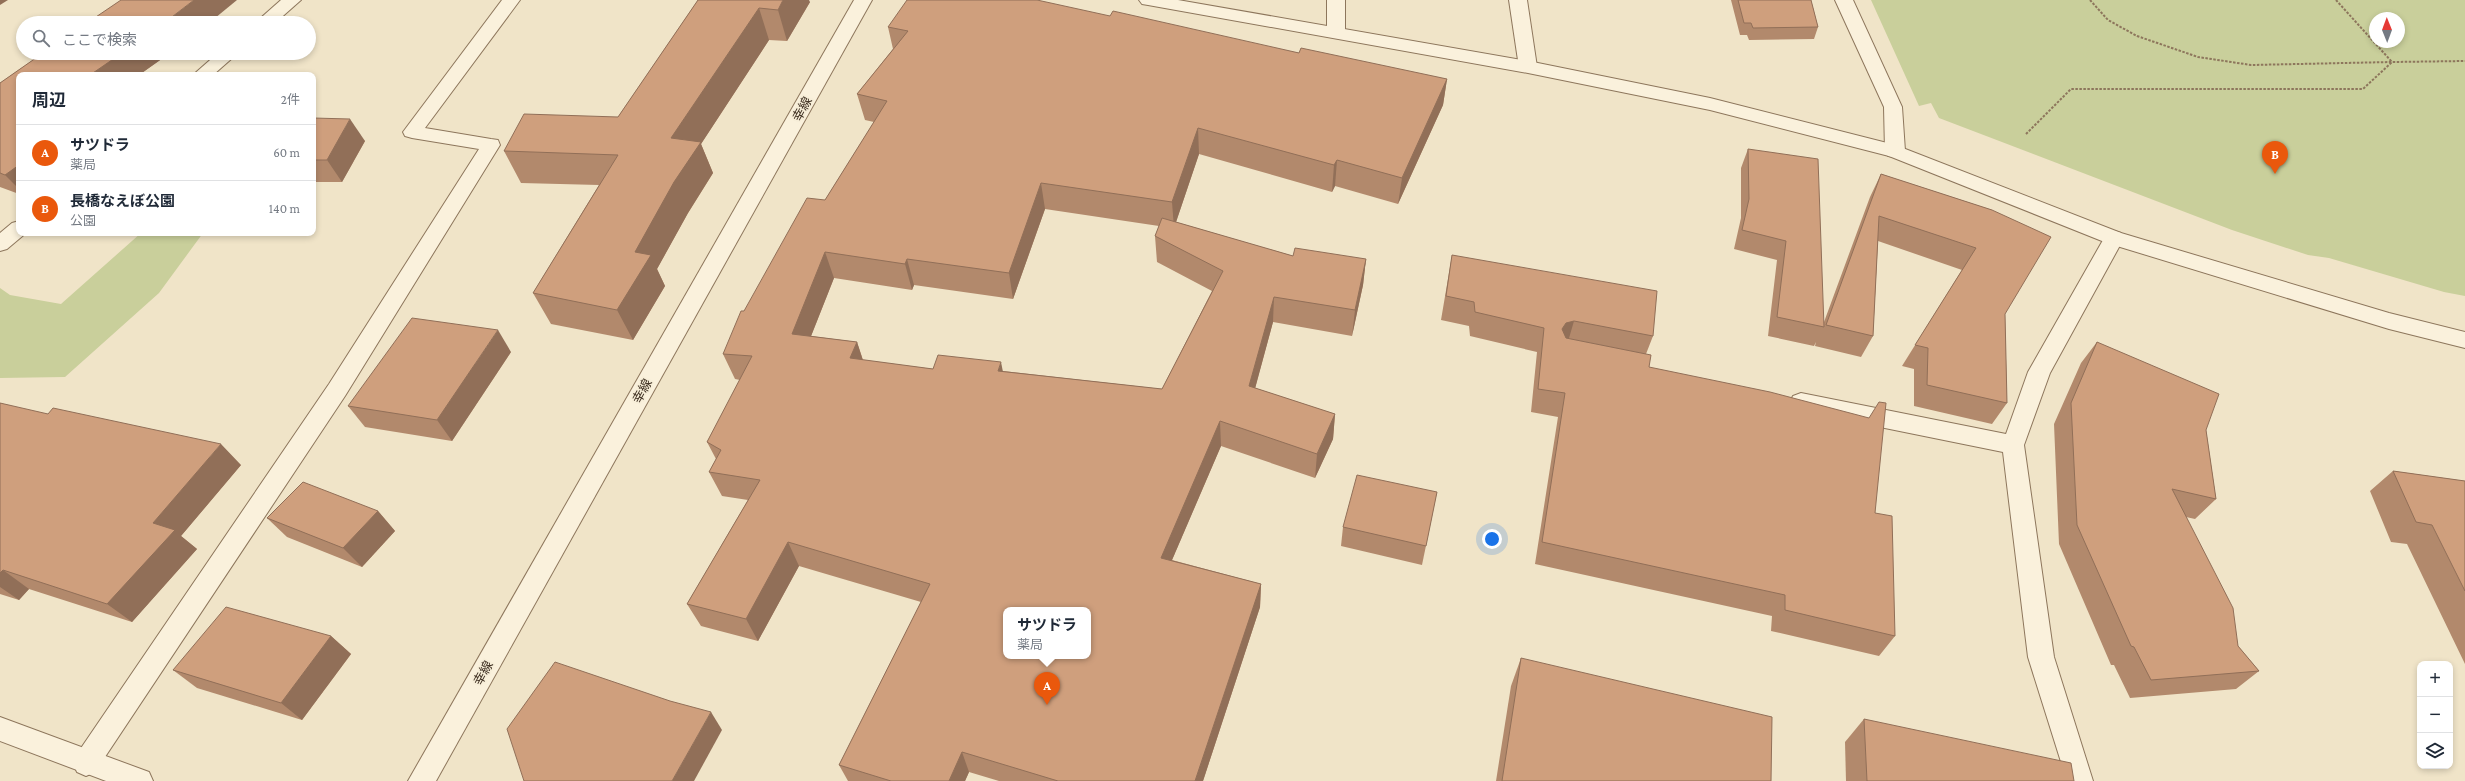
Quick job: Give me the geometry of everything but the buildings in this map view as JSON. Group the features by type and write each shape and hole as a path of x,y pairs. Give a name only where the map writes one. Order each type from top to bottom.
{"street":[{"path":"273,16 292,0"},
{"path":"86,763 337,390 491,146 412,132 511,0"},
{"name":"幸線","path":"421,781 863,0"},
{"path":"1148,0 1528,67 1710,104 1895,151 2114,238 2389,320 2465,340"},
{"path":"1336,0 1336,32"},
{"path":"1518,0 1528,67"},
{"path":"1844,0 1894,107 1895,151"},
{"path":"206,72 220,60"},
{"path":"0,244 16,231"},
{"path":"2080,781 2041,657 2013,445 2039,372 2114,238"},
{"path":"1778,397 2013,445"},
{"path":"0,729 86,763 140,781"}],"path":[{"path":"2090,0 2108,20 2137,36 2198,57 2251,65 2465,61"},
{"path":"2336,0 2392,62"},
{"path":"2026,134 2071,89 2363,89 2392,62"}],"green space":[{"path":"1871,0 2465,0 2465,296 2444,292 2329,258 2308,255 2232,230 1939,118 1931,103 1919,106"},
{"path":"138,236 201,236 159,293 65,377 0,378 0,288 10,295 61,304"}],"place":[{"name":"長橋なえぼ公園","path":"2275,174"},
{"name":"サツドラ","path":"1047,705"}]}
